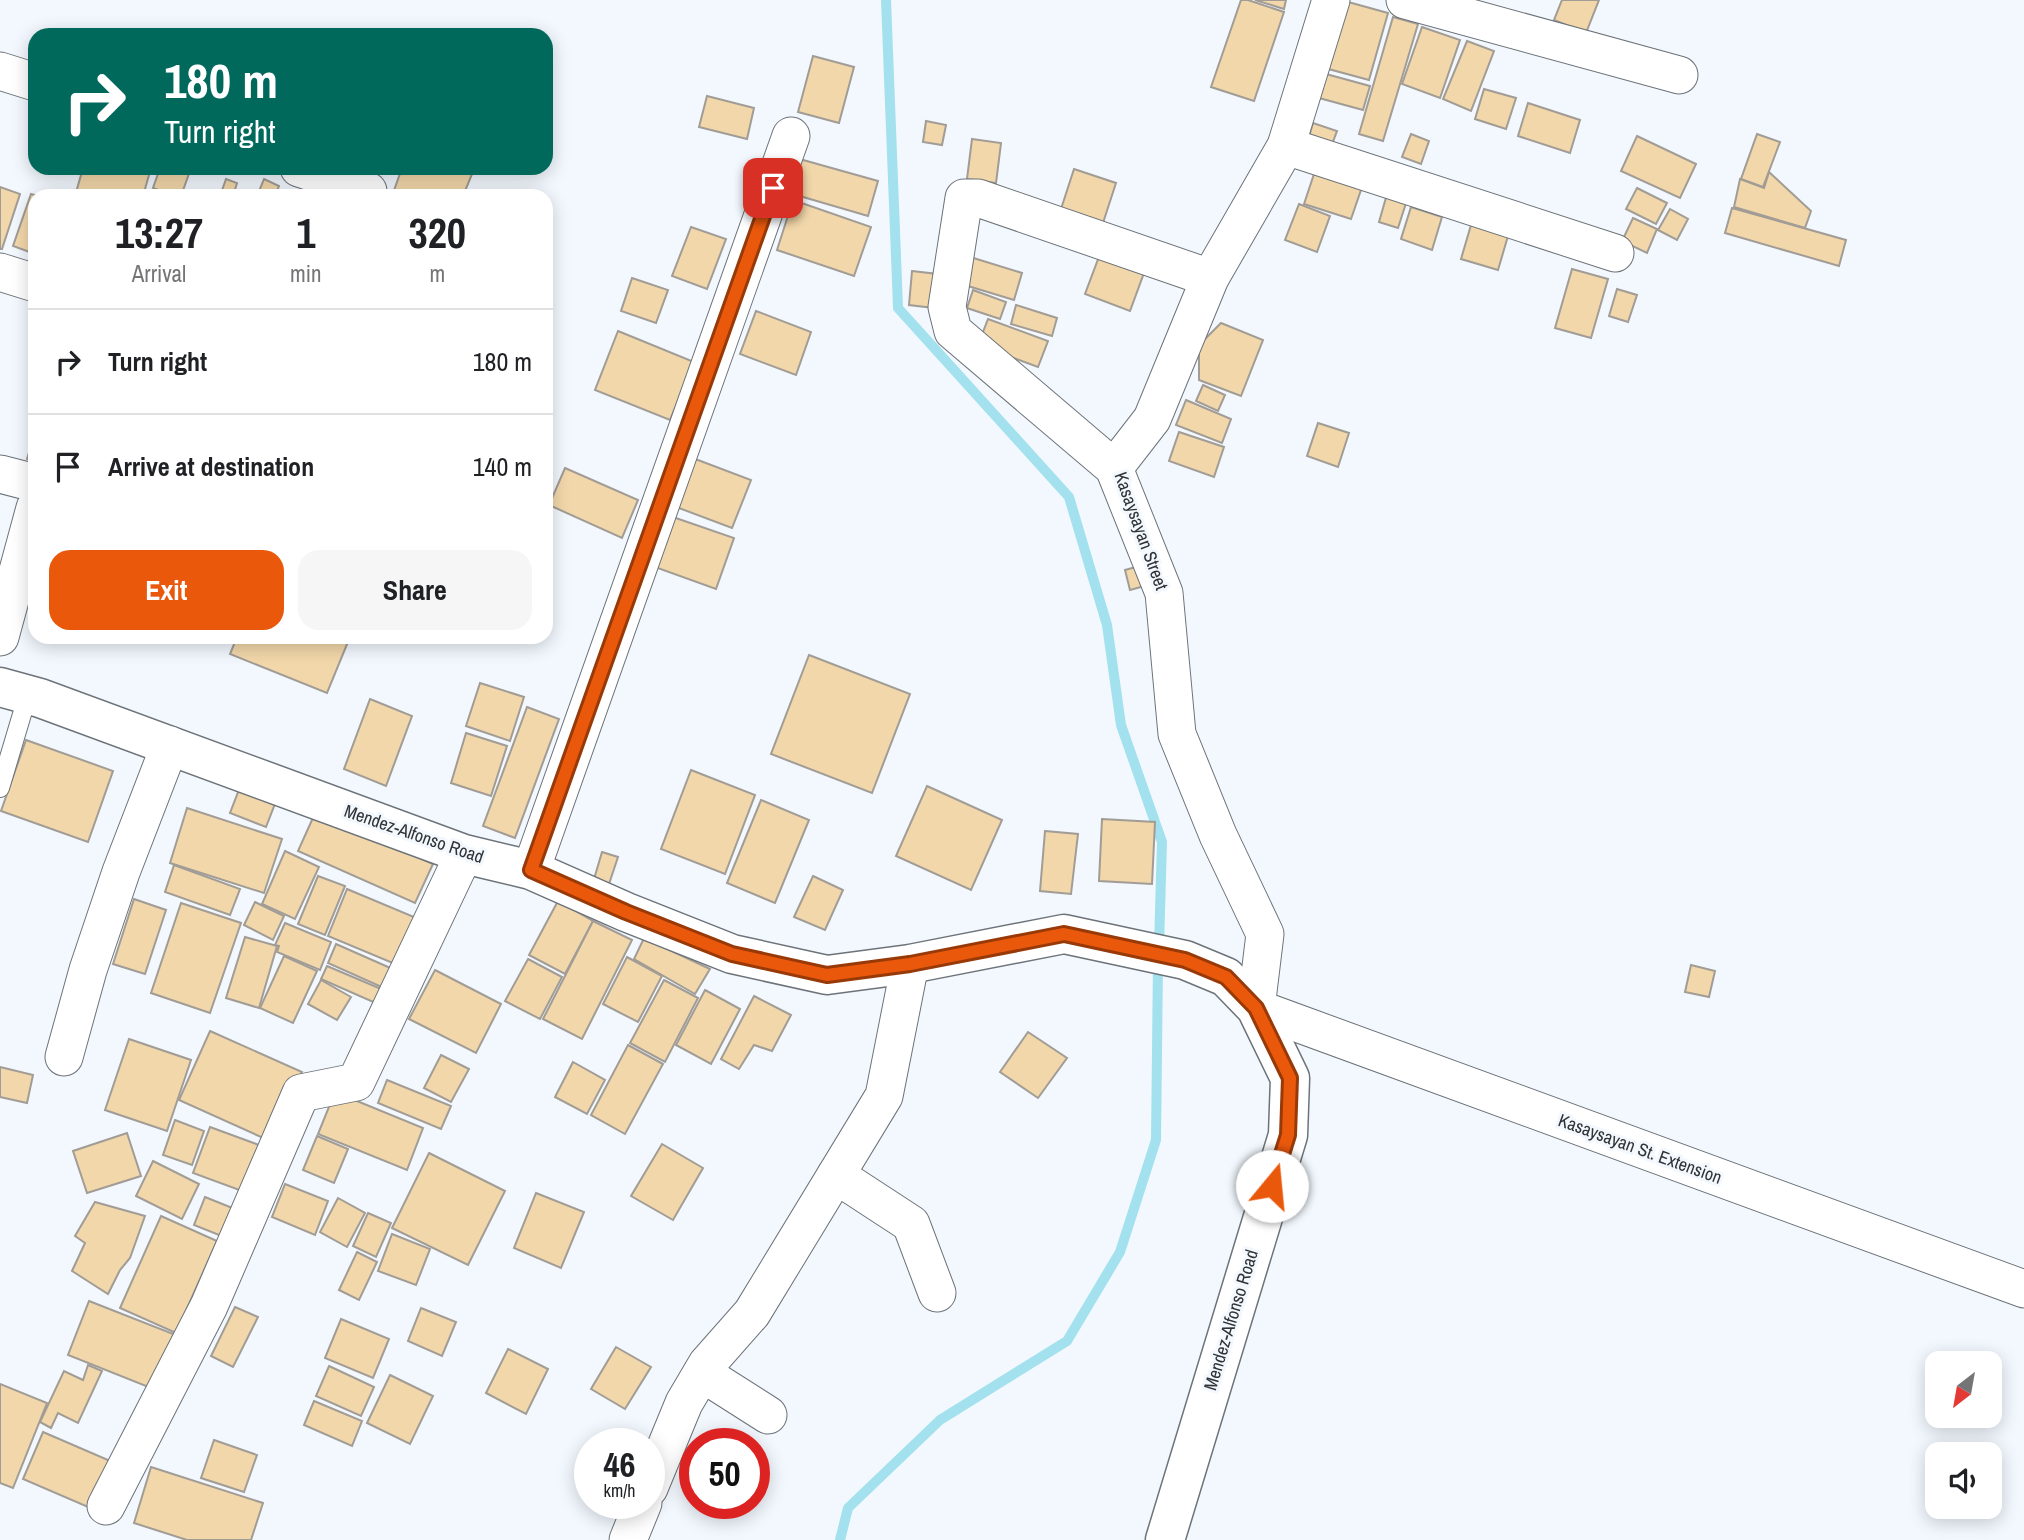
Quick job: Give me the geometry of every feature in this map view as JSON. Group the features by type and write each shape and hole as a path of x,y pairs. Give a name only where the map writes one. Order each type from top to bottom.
{"main road":[{"name":"Mendez-Alfonso Road","path":"14,690 464,854 531,870 626,912 732,954 827,975 910,964 1064,934 1185,960 1226,977 1256,1008 1290,1078 1288,1135 1165,1540"}],"street":[{"name":"Kasaysayan Street","path":"1256,1008 1265,934 1218,835 1177,734 1164,593 1114,468 1152,419 1210,278 1286,146 1331,0"},
{"path":"1405,0 1679,75"},
{"path":"0,71 28,80"},
{"path":"531,870 791,136"},
{"path":"1286,146 1615,253"},
{"path":"328,175 370,185"},
{"path":"1114,468 953,331 947,307 964,198 978,198 1210,278"},
{"path":"0,272 28,281"},
{"path":"0,474 28,481"},
{"path":"0,638 28,534"},
{"path":"64,1057 88,970 117,884 170,745"},
{"path":"106,1506 209,1306 301,1093 356,1082 464,854"},
{"path":"665,1449 684,1403 707,1364 752,1313 884,1096 910,964"},
{"name":"Kasaysayan St. Extension","path":"1256,1008 2024,1289"},
{"path":"836,1175 911,1224 937,1293"},
{"path":"702,1373 768,1415"},
{"path":"628,1540 637,1519"}],"lane":[{"path":"0,788 14,690"}],"building":[{"path":"1241,0 1284,12 1254,101 1211,87"},
{"path":"1255,0 1286,0 1284,9"},
{"path":"1341,0 1388,13 1369,80 1321,67"},
{"path":"1562,0 1599,0 1586,33 1554,20"},
{"path":"1393,17 1418,24 1383,141 1359,134"},
{"path":"1422,27 1460,40 1440,98 1402,84"},
{"path":"1467,41 1494,51 1471,111 1443,99"},
{"path":"813,56 854,67 839,123 798,112"},
{"path":"1326,74 1370,86 1363,110 1319,98"},
{"path":"1484,89 1516,98 1506,129 1475,119"},
{"path":"707,96 754,108 747,139 699,127"},
{"path":"1528,103 1580,120 1570,153 1518,136"},
{"path":"926,121 946,125 942,145 923,142"},
{"path":"1313,123 1337,131 1331,147 1308,140"},
{"path":"1411,134 1429,141 1421,164 1402,157"},
{"path":"1757,134 1780,142 1763,187 1741,179"},
{"path":"1637,136 1696,164 1680,198 1621,171"},
{"path":"972,139 1001,143 996,183 967,179"},
{"path":"796,158 878,181 868,216 786,192"},
{"path":"1074,169 1116,183 1102,226 1060,212"},
{"path":"1315,171 1362,187 1351,219 1304,204"},
{"path":"1769,172 1811,211 1805,228 1734,207 1740,179 1764,188"},
{"path":"81,175 149,175 145,189 77,189"},
{"path":"158,175 188,175 184,189 153,188"},
{"path":"400,175 472,175 466,189 394,189"},
{"path":"226,179 237,183 235,189 222,189"},
{"path":"264,179 279,186 278,189 260,189"},
{"path":"0,187 20,194 2,249 0,249"},
{"path":"1637,188 1667,203 1656,224 1626,209"},
{"path":"1387,194 1407,200 1398,228 1379,222"},
{"path":"793,200 871,227 854,276 777,250"},
{"path":"28,203 28,251 13,246"},
{"path":"1299,204 1330,216 1317,252 1285,240"},
{"path":"1411,207 1442,217 1432,250 1401,239"},
{"path":"1732,208 1846,240 1839,266 1725,233"},
{"path":"1670,209 1688,219 1677,240 1658,230"},
{"path":"1633,218 1657,229 1647,253 1622,241"},
{"path":"1471,225 1508,236 1498,270 1461,259"},
{"path":"691,227 726,239 707,289 672,276"},
{"path":"1103,246 1148,262 1130,311 1085,294"},
{"path":"967,256 1022,273 1014,300 958,283"},
{"path":"1572,269 1608,279 1591,338 1555,328"},
{"path":"912,271 946,275 942,309 909,305"},
{"path":"632,278 668,290 656,323 621,311"},
{"path":"1617,289 1637,295 1628,322 1609,316"},
{"path":"973,290 1006,302 1000,319 967,308"},
{"path":"1016,305 1057,318 1052,336 1011,324"},
{"path":"756,311 811,332 796,375 740,354"},
{"path":"988,319 1048,341 1038,367 978,345"},
{"path":"1221,323 1263,340 1241,396 1199,380 1199,345"},
{"path":"618,331 694,362 670,420 595,390"},
{"path":"1203,385 1225,395 1218,411 1196,401"},
{"path":"1186,400 1231,419 1222,443 1176,425"},
{"path":"1318,423 1349,433 1338,467 1307,456"},
{"path":"1179,432 1224,447 1214,477 1169,461"},
{"path":"690,457 751,480 732,528 671,505"},
{"path":"565,468 638,500 622,538 553,507 553,496"},
{"path":"670,516 734,538 716,589 652,566"},
{"path":"1143,565 1148,585 1130,590 1125,570"},
{"path":"234,644 347,644 327,693 230,654"},
{"path":"809,655 910,694 872,793 771,754"},
{"path":"480,683 524,697 510,741 466,726"},
{"path":"370,699 412,716 386,786 344,769"},
{"path":"527,707 559,719 515,838 483,826"},
{"path":"466,733 507,746 491,796 451,783"},
{"path":"26,740 113,771 88,842 1,811"},
{"path":"691,770 755,795 725,874 661,849"},
{"path":"242,782 278,796 266,827 230,813"},
{"path":"927,786 1002,820 971,890 896,856"},
{"path":"761,800 809,820 775,903 727,883"},
{"path":"187,808 282,839 264,893 170,863"},
{"path":"316,811 433,864 415,903 298,851"},
{"path":"1102,819 1155,822 1152,884 1099,881"},
{"path":"1045,831 1078,834 1071,894 1040,891"},
{"path":"285,851 319,867 295,919 262,904"},
{"path":"602,852 618,857 609,884 594,879"},
{"path":"174,865 240,889 230,915 165,892"},
{"path":"318,876 345,886 325,935 298,924"},
{"path":"813,876 843,890 825,930 794,917"},
{"path":"347,889 414,917 395,964 328,936"},
{"path":"134,899 166,910 145,974 113,964"},
{"path":"558,901 593,921 565,974 529,955"},
{"path":"255,902 284,916 273,940 244,925"},
{"path":"181,903 241,923 210,1013 151,993"},
{"path":"593,921 632,940 582,1039 543,1019"},
{"path":"285,923 331,942 320,970 277,952 279,946 275,945"},
{"path":"245,937 277,946 259,1008 226,998"},
{"path":"644,938 710,969 695,994 634,959"},
{"path":"336,944 395,970 386,989 328,963"},
{"path":"284,956 317,971 293,1023 260,1008"},
{"path":"627,957 662,976 638,1022 603,1004"},
{"path":"528,959 562,977 540,1019 505,1001"},
{"path":"1691,965 1715,971 1709,997 1685,992"},
{"path":"327,966 386,991 380,1005 321,979"},
{"path":"435,970 501,1004 476,1053 409,1019"},
{"path":"321,980 351,997 337,1020 308,1004"},
{"path":"664,980 698,998 665,1062 630,1043"},
{"path":"705,990 740,1009 711,1064 676,1045"},
{"path":"754,996 791,1015 772,1051 754,1045 739,1069 721,1059"},
{"path":"210,1031 302,1072 270,1141 179,1100"},
{"path":"1028,1032 1067,1058 1038,1098 1000,1072"},
{"path":"129,1039 191,1060 167,1131 105,1110"},
{"path":"628,1045 663,1064 625,1134 591,1115"},
{"path":"441,1055 469,1069 451,1102 424,1088"},
{"path":"573,1062 605,1080 587,1114 555,1097"},
{"path":"0,1067 33,1075 27,1103 0,1097"},
{"path":"387,1080 451,1106 441,1129 378,1103"},
{"path":"335,1092 423,1128 407,1170 318,1134"},
{"path":"175,1120 204,1131 192,1165 163,1155"},
{"path":"210,1127 259,1145 242,1191 193,1173"},
{"path":"127,1133 141,1176 87,1193 73,1151"},
{"path":"317,1136 348,1149 334,1183 303,1170"},
{"path":"662,1144 703,1168 673,1220 631,1196"},
{"path":"429,1153 505,1191 468,1265 392,1228"},
{"path":"153,1161 199,1184 182,1219 136,1196"},
{"path":"285,1184 328,1201 315,1235 272,1217"},
{"path":"536,1193 584,1212 561,1268 514,1248"},
{"path":"205,1197 245,1213 234,1241 194,1225"},
{"path":"338,1198 365,1213 347,1247 320,1232"},
{"path":"95,1202 145,1216 130,1258 120,1270 108,1294 72,1271 85,1243 75,1236"},
{"path":"368,1213 391,1223 376,1257 353,1246"},
{"path":"161,1216 217,1241 176,1333 120,1308"},
{"path":"392,1234 430,1249 416,1285 378,1271"},
{"path":"357,1252 377,1262 359,1300 339,1290"},
{"path":"89,1301 181,1337 161,1392 68,1355"},
{"path":"235,1307 258,1317 233,1367 211,1356"},
{"path":"421,1308 456,1322 442,1356 408,1341"},
{"path":"341,1319 389,1339 373,1378 325,1358"},
{"path":"616,1347 651,1367 625,1409 591,1389"},
{"path":"508,1349 548,1369 526,1414 486,1393"},
{"path":"88,1365 102,1371 78,1423 58,1413 51,1428 40,1422 64,1371 83,1380"},
{"path":"329,1366 374,1387 361,1416 316,1396"},
{"path":"390,1375 433,1396 410,1444 367,1423"},
{"path":"0,1384 47,1403 13,1488 0,1483"},
{"path":"314,1401 362,1421 352,1446 304,1425"},
{"path":"43,1432 115,1463 95,1510 23,1479"},
{"path":"214,1440 257,1455 244,1492 201,1478"},
{"path":"151,1467 263,1503 251,1540 187,1540 134,1523"}],"waterway":[{"path":"886,0 898,308 1069,497 1107,625 1121,725 1162,842 1159,946"},
{"path":"840,1540 848,1508 940,1420 1067,1341 1120,1252 1156,1140 1158,962"}],"route":[{"path":"773,188 531,870 626,912 732,954 827,975 910,964 1064,934 1185,960 1226,977 1256,1008 1290,1078 1288,1135 1272,1186"}]}
